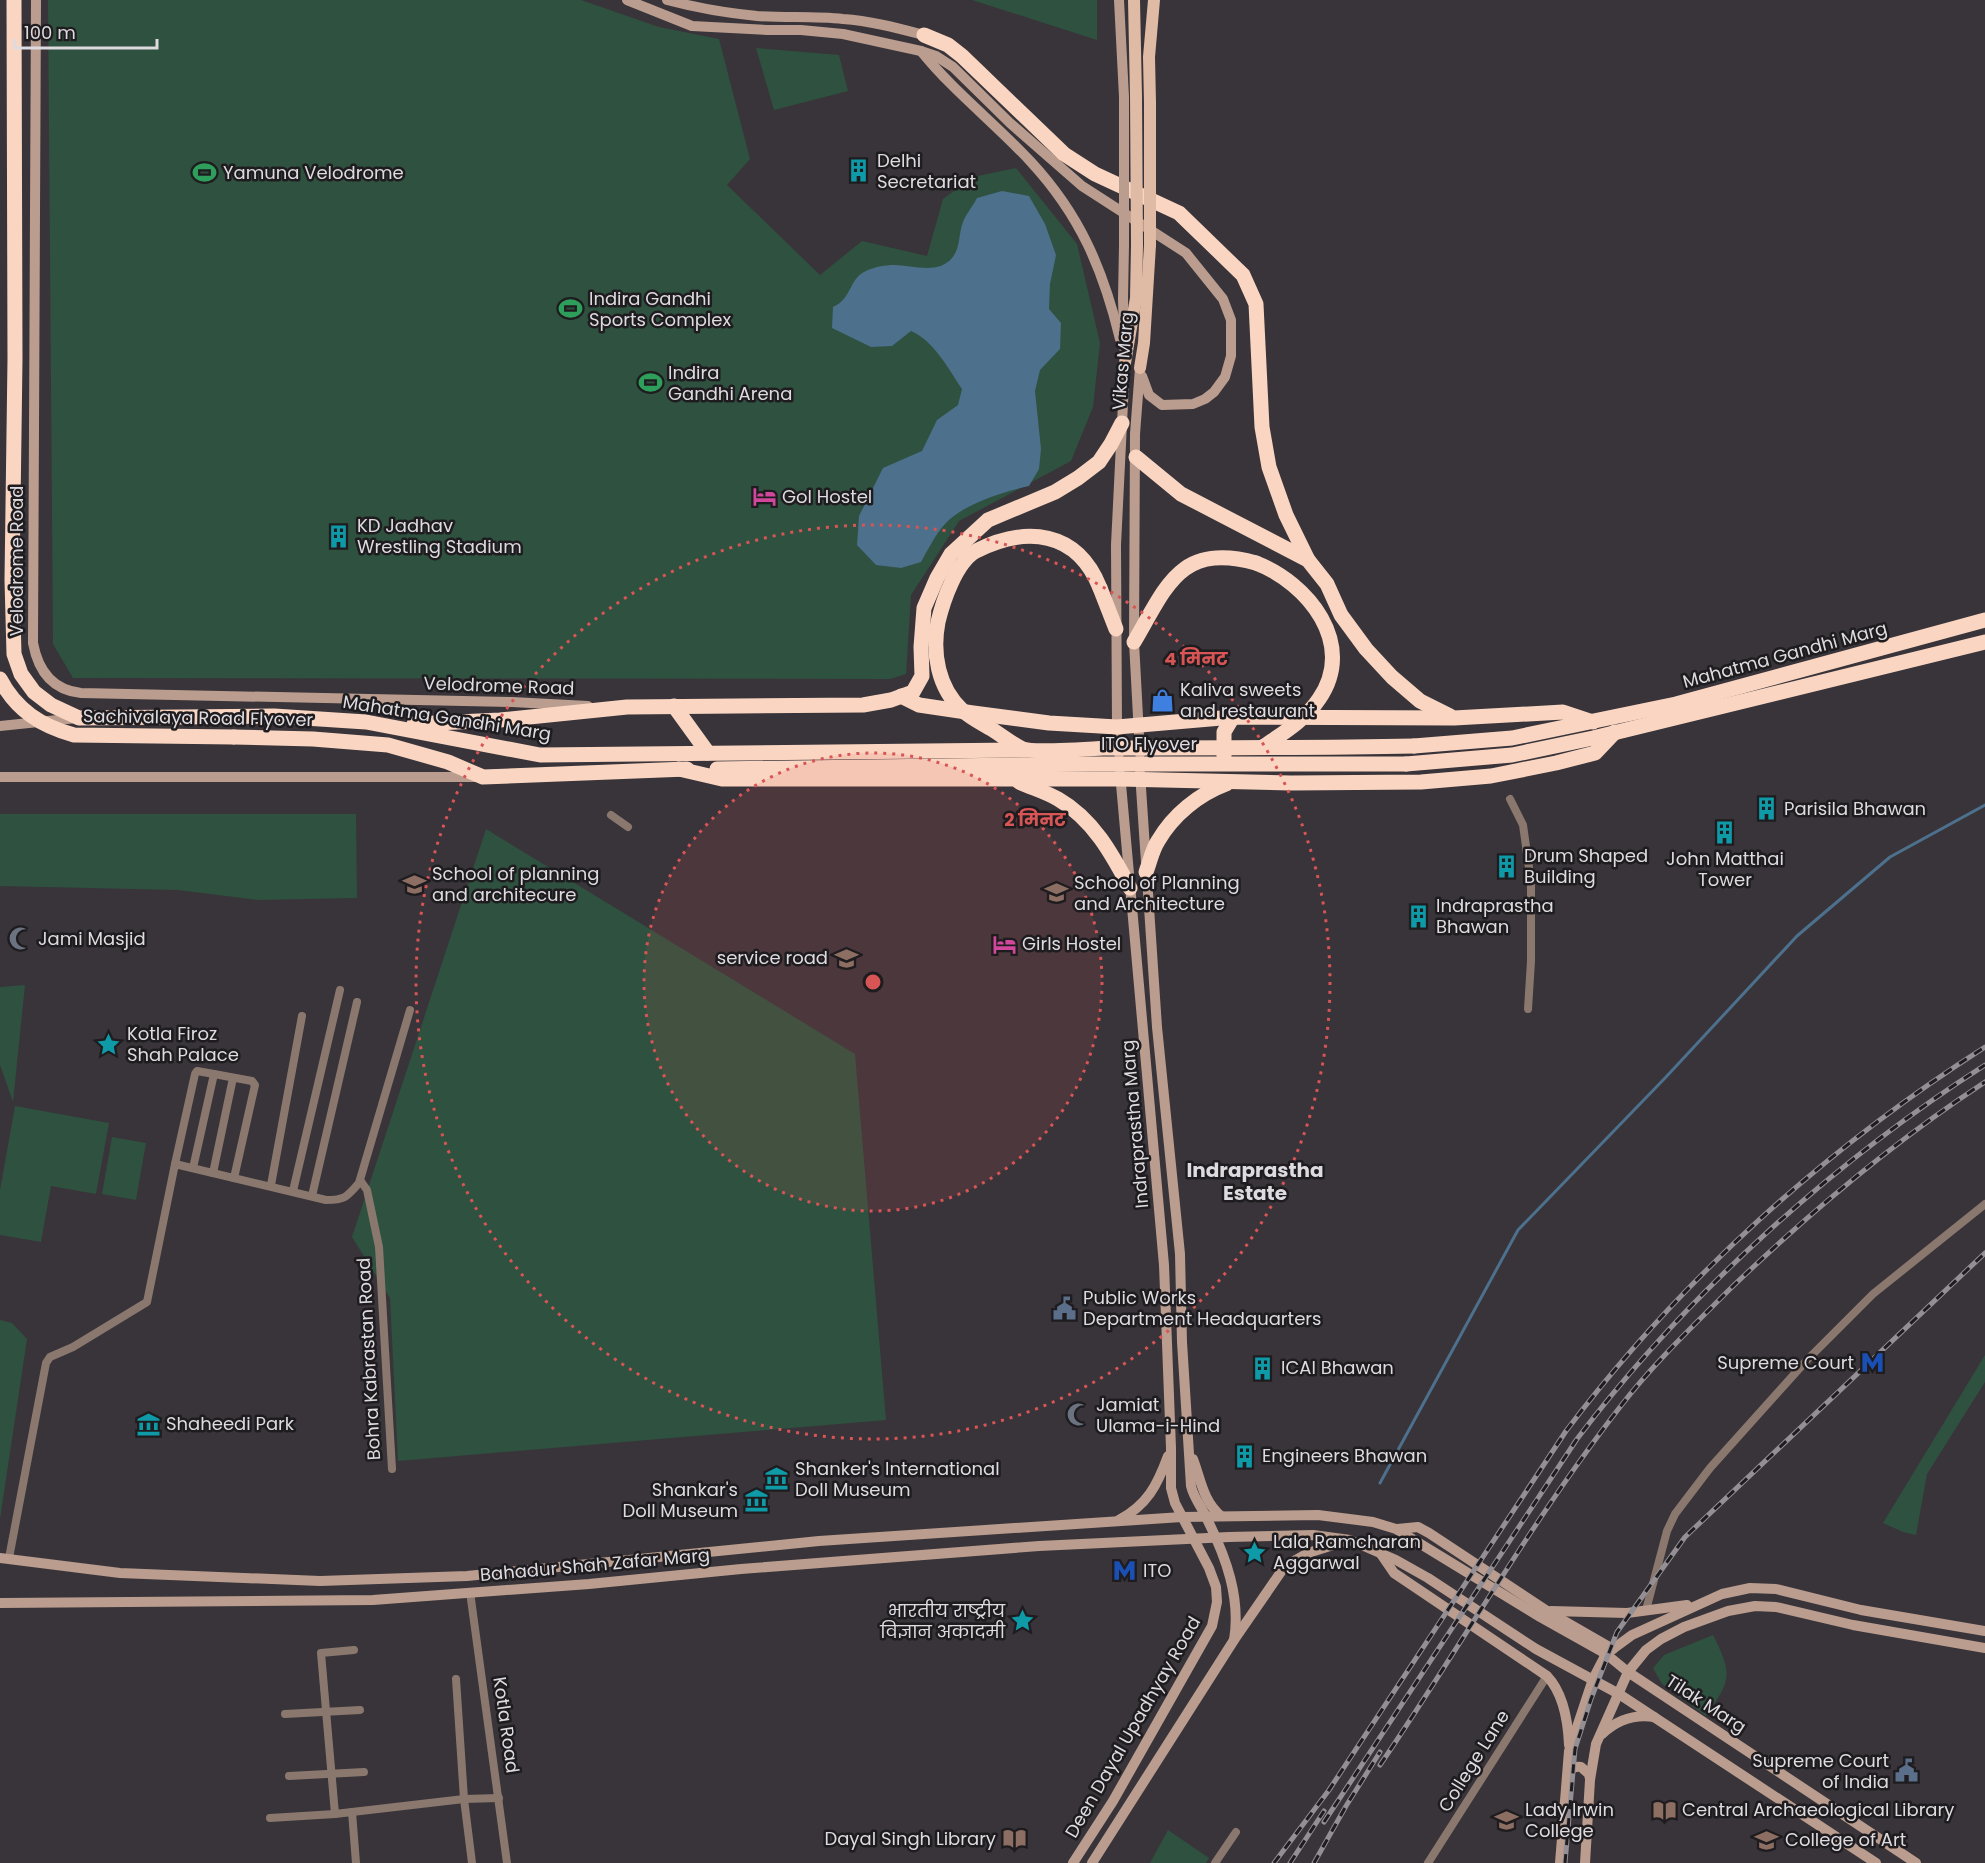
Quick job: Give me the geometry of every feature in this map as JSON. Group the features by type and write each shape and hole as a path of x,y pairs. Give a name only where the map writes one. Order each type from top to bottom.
{"highway":[{"name":"Sachivalaya Road Flyover","path":"14,0 14,654 27,683 41,699 80,718"},
{"path":"924,35 948,45 1001,103 1085,169 1179,213 1243,275 1256,304 1263,427 1269,467 1286,515 1308,560 1327,584 1341,615 1366,649 1392,677 1420,700 1454,718"},
{"path":"390,725 500,720 674,706 863,705 891,700 913,692 922,676 921,647 924,608 951,554 988,520 1055,492 1099,462 1122,423"},
{"path":"1136,457 1181,494 1308,560"},
{"path":"1025,750 964,712 949,695 942,682 936,643 938,623 947,590 965,561 973,553 999,540 1014,537 1047,537 1061,542 1086,563 1096,578 1116,628"},
{"path":"1134,642 1170,584 1191,565 1205,558 1238,558 1274,570 1302,591 1317,609 1325,625 1331,646 1332,669 1320,697 1300,720 1263,747"},
{"name":"Mahatma Gandhi Marg","path":"1593,722 1676,704 1985,620"},
{"name":"Mahatma Gandhi Marg","path":"1615,732 1985,642"},
{"name":"Sachivalaya Road Flyover","path":"0,679 11,697 24,711 39,722 74,735 313,739 388,746 448,762 483,777"},
{"path":"901,696 919,705 974,713 1048,723 1117,727 1233,717 1454,718 1563,712 1593,722"},
{"path":"674,706 713,753"},
{"name":"Mahatma Gandhi Marg","path":"80,718 274,716 390,725 540,755 713,753"},
{"path":"1232,782 1223,755 1224,732 1233,717"},
{"name":"ITO Flyover","path":"713,753 1414,746 1512,738 1593,722"},
{"path":"483,777 679,769 722,779 1421,782 1491,776 1595,753 1615,732"},
{"name":"ITO Flyover","path":"679,769 1091,764 1406,764 1512,755 1615,732"},
{"path":"1013,779 1059,799 1094,828 1115,859 1130,888"},
{"path":"1146,872 1157,842 1179,815 1204,794 1232,782"}],"main road":[{"name":"Velodrome Road","path":"36,0 33,643 35,655 45,675 62,689 81,693 512,702 627,708"},
{"path":"627,0 700,28 801,30 843,34 921,51 936,56 953,67 1001,103 1082,186 1186,253 1223,299 1231,320 1232,356 1225,377 1209,396 1185,405 1162,405 1149,395 1140,368"},
{"path":"667,0 704,10 755,16 844,19 889,26 924,35"},
{"name":"Vikas Marg","path":"1117,727 1116,545 1125,363 1136,298 1130,245 1119,0"},
{"name":"Vikas Marg","path":"1130,245 1134,0"},
{"name":"Vikas Marg","path":"1140,780 1134,642 1135,434 1150,245 1149,57 1154,0"},
{"path":"700,28 704,10"},
{"path":"755,16 755,30"},
{"path":"885,44 889,26"},
{"path":"921,51 1031,162 1056,192 1085,236 1112,306 1125,363"},
{"path":"988,119 1001,103"},
{"name":"Mahatma Gandhi Marg","path":"0,726 80,718"},
{"name":"Indraprastha Marg","path":"1117,727 1164,1265 1172,1448 1171,1488 1182,1517"},
{"path":"0,777 483,777"},
{"name":"Indraprastha Marg","path":"1140,780 1158,1027 1180,1254 1182,1342 1193,1493 1216,1537 1234,1593 1237,1609 1234,1640"},
{"path":"1116,1522 1148,1499 1172,1448"},
{"path":"1189,1449 1205,1499 1221,1516"},
{"path":"1206,1516 1318,1515 1373,1522 1396,1529 1529,1611 1609,1651"},
{"name":"Bahadur Shah Zafar Marg","path":"4,1558 120,1573 330,1581 467,1576 819,1540 1206,1516"},
{"name":"Deen Dayal Upadhyay Road","path":"1073,1863 1113,1801 1212,1626 1216,1587 1209,1568 1182,1517"},
{"path":"1396,1529 1418,1527 1432,1534 1609,1651"},
{"path":"1216,1537 1313,1535 1350,1540 1380,1553 1428,1578 1536,1648 1619,1694 1876,1863"},
{"name":"Bahadur Shah Zafar Marg","path":"0,1603 339,1601 589,1584 960,1551 1216,1537"},
{"name":"Deen Dayal Upadhyay Road","path":"1092,1863 1234,1640 1285,1566 1308,1553 1350,1540"},
{"path":"1380,1553 1394,1573 1528,1662 1547,1676 1558,1692 1568,1727 1569,1751 1560,1863"},
{"path":"1569,1751 1593,1679 1609,1651 1632,1635 1722,1594 1750,1588 1776,1589 1861,1610 1985,1631"},
{"path":"1722,1594 1726,1612"},
{"path":"1547,1611 1616,1613 1697,1605"},
{"path":"1585,1863 1590,1780 1598,1738 1628,1672 1646,1650 1661,1638 1726,1612 1755,1606 1776,1607 1853,1625 1985,1648"},
{"path":"1528,1662 1536,1648"},
{"name":"Tilak Marg","path":"1609,1651 1628,1672 1916,1863"},
{"path":"1598,1738 1609,1727 1625,1719 1642,1716 1654,1718"},
{"path":"1567,1777 1573,1768 1581,1767 1589,1774 1590,1780"}],"street":[{"path":"1510,799 1524,825 1531,882 1531,961 1528,1009"},
{"path":"611,815 628,827"},
{"path":"293,1191 339,990"},
{"path":"312,1196 357,1002"},
{"path":"175,1164 271,1185 326,1200 347,1197 360,1180 410,1010"},
{"path":"271,1185 302,1016"},
{"path":"4,1558 46,1363 50,1357 73,1347 147,1302 175,1164 197,1071 252,1081 255,1085 234,1178"},
{"path":"193,1168 214,1074"},
{"path":"213,1173 233,1078"},
{"name":"Bohra Kabrastan Road","path":"360,1180 367,1190 379,1247 392,1469"},
{"path":"1646,1610 1667,1531 1675,1514 1710,1468 1807,1360 1873,1294 1985,1204"},
{"name":"Kotla Road","path":"470,1592 507,1863"},
{"path":"335,1814 321,1653 354,1650"},
{"name":"College Lane","path":"1428,1863 1547,1676"},
{"path":"456,1679 464,1799 472,1863"},
{"path":"285,1714 360,1710"},
{"path":"289,1776 364,1772"},
{"path":"270,1818 335,1814 498,1797"},
{"path":"352,1812 356,1863"},
{"path":"1215,1863 1236,1832"}],"green space":[{"name":"Indira Gandhi Sports Complex","path":"48,0 581,0 659,27 719,39 750,159 727,185 820,275 862,241 927,256 943,199 973,177 1016,168 1077,244 1100,343 1093,407 1071,461 959,521 911,595 906,674 890,679 73,678 53,644"},
{"path":"972,0 1097,0 1097,40"},
{"path":"756,48 839,55 848,91 774,110"},
{"path":"0,814 356,814 357,898 257,900 178,890 0,886"},
{"path":"486,829 855,1054 886,1420 398,1461 390,1298 352,1237"},
{"path":"25,985 13,1102 0,1065 0,987"},
{"path":"15,1106 109,1123 96,1194 51,1186 41,1242 0,1235 0,1190"},
{"path":"112,1137 146,1143 136,1200 102,1194"},
{"path":"0,1320 12,1323 27,1339 0,1519"},
{"path":"1985,1355 1985,1382 1927,1474 1916,1535 1883,1523"},
{"path":"1713,1635 1724,1659 1726,1677 1720,1694 1706,1716 1662,1684 1653,1668 1664,1655"},
{"path":"1168,1830 1209,1858 1206,1863 1150,1863"}],"water":[{"path":"1002,191 1029,196 1045,224 1056,255 1050,284 1049,309 1061,323 1060,349 1040,370 1035,391 1041,449 1039,469 1029,486 978,502 950,519 938,533 921,562 901,568 876,565 857,545 859,516 883,468 922,451 937,420 958,405 962,389 927,341 911,331 892,346 871,347 832,328 833,307 844,299 856,278 869,270 891,265 932,268 946,263 955,254 963,222 977,198"}],"waterway":[{"path":"1380,1483 1518,1230 1666,1077 1797,936 1890,857 1985,805"}],"railway":[{"path":"1274,1863 1329,1790 1566,1431 1610,1375 1706,1270 1758,1221 1868,1129 1985,1047"},
{"path":"1324,1822 1577,1439 1665,1333 1765,1234 1818,1188 1872,1144 1985,1065"},
{"path":"1380,1765 1557,1494 1620,1407 1646,1376 1730,1289 1821,1206 1917,1129 1985,1082"},
{"path":"1565,1863 1575,1749 1591,1699 1617,1632 1685,1537 1985,1253"},
{"path":"1314,1863 1380,1752"},
{"path":"1290,1863 1324,1811"}],"place":[{"name":"Delhi Secretariat","path":"859,171"},
{"name":"Yamuna Velodrome","path":"205,173"},
{"name":"Indira Gandhi Sports Complex","path":"571,309"},
{"name":"Indira Gandhi Arena","path":"650,383"},
{"name":"Gol Hostel","path":"764,497"},
{"name":"KD Jadhav Wrestling Stadium","path":"339,536"},
{"name":"Kaliva sweets and restaurant","path":"1162,700"},
{"name":"Parisila Bhawan","path":"1766,809"},
{"name":"John Matthai Tower","path":"1725,833"},
{"name":"Drum Shaped Building","path":"1506,866"},
{"name":"School of planning and architecure","path":"414,884"},
{"name":"School of Planning and Architecture","path":"1056,893"},
{"name":"Indraprastha Bhawan","path":"1418,916"},
{"name":"Jami Masjid","path":"20,939"},
{"name":"Girls Hostel","path":"1004,944"},
{"name":"service road","path":"846,958"},
{"name":"Kotla Firoz Shah Palace","path":"109,1044"},
{"name":"Public Works Department Headquarters","path":"1065,1308"},
{"name":"Supreme Court","path":"1872,1363"},
{"name":"ICAI Bhawan","path":"1263,1368"},
{"name":"Jamiat Ulama-i-Hind","path":"1078,1415"},
{"name":"Shaheedi Park","path":"148,1424"},
{"name":"Engineers Bhawan","path":"1244,1456"},
{"name":"Shanker's International Doll Museum","path":"777,1479"},
{"name":"Shankar's Doll Museum","path":"756,1500"},
{"name":"Lala Ramcharan Aggarwal","path":"1255,1552"},
{"name":"ITO","path":"1125,1571"},
{"name":"भारतीय राष्ट्रीय विज्ञान अकादमी","path":"1023,1621"},
{"name":"Supreme Court of India","path":"1907,1771"},
{"name":"Central Archaeological Library","path":"1664,1810"},
{"name":"Lady Irwin College","path":"1507,1820"},
{"name":"Dayal Singh Library","path":"1014,1839"},
{"name":"College of Art","path":"1767,1840"}],"district":[{"name":"Indraprastha Estate","path":"1255,1182"}]}
